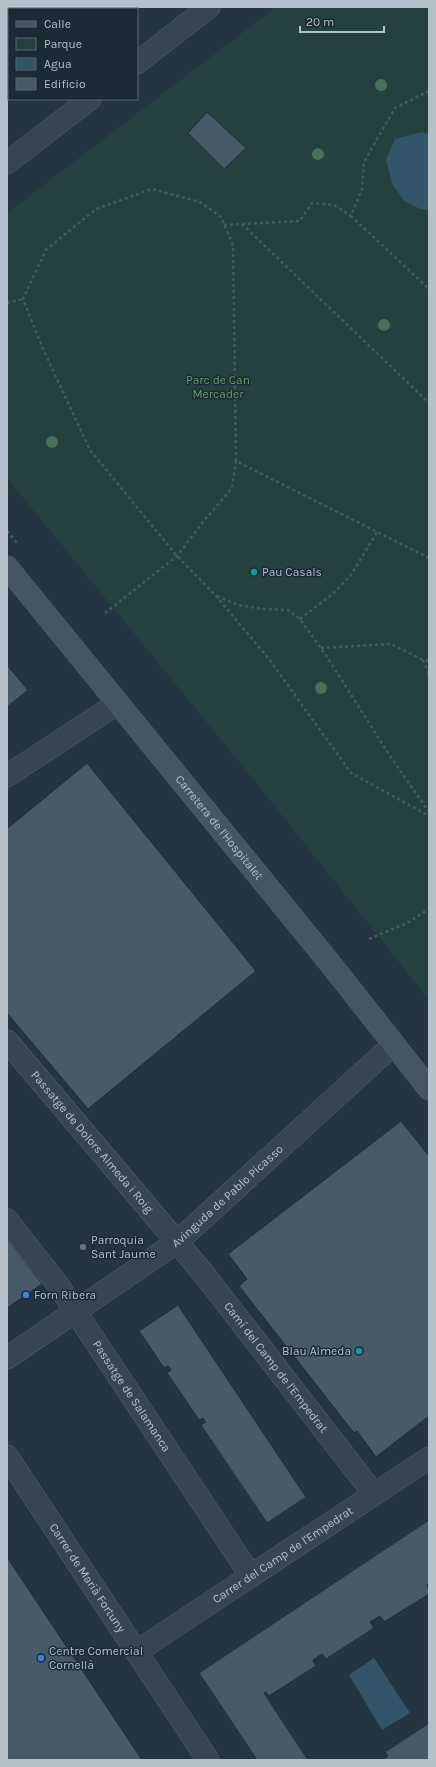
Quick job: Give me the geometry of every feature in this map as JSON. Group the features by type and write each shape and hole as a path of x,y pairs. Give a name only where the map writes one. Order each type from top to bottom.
{"main road":[{"name":"Carretera de l'Hospitalet","path":"7,567 429,1089"}],"street":[{"path":"138,62 209,7"},
{"path":"7,163 89,100"},
{"path":"7,776 118,703"},
{"name":"Passatge de Dolors Almeda i Roig","path":"7,1041 177,1242"},
{"name":"Avinguda de Pablo Picasso","path":"7,1358 177,1242 394,1044"},
{"name":"Passatge de Salamanca","path":"7,1220 58,1286 76,1312 251,1576"},
{"name":"Camí del Camp de l'Empedrat","path":"177,1242 374,1494"},
{"name":"Carrer de Marià Fortuny","path":"7,1456 208,1760"},
{"name":"Carrer del Camp de l'Empedrat","path":"136,1652 429,1458"}],"path":[{"path":"351,216 362,189 364,162 395,108 429,91"},
{"path":"105,614 177,556 232,488 236,461 233,246 221,217 200,202 152,189 96,209 46,250 23,299 43,349 90,450 177,556 216,596 270,659 351,773 429,816"},
{"path":"224,225 300,221 312,203 334,205 351,216 429,289"},
{"path":"242,224 429,403"},
{"path":"7,303 23,299"},
{"path":"236,461 429,558"},
{"path":"300,619 334,593 352,575 377,532"},
{"path":"216,596 238,605 263,609 288,610 300,619 321,648 390,756 429,812"},
{"path":"321,648 391,644 423,660 429,660"},
{"path":"423,660 429,674"},
{"path":"369,939 407,923 429,909"}],"green space":[{"name":"Parc de Can Mercader","path":"276,7 429,7 429,1000 253,779 7,478 7,213"}],"water":[{"path":"422,132 429,134 429,210 420,209 403,200 392,183 386,160 395,139"},
{"path":"374,1658 410,1713 382,1730 349,1675"}],"building":[{"path":"207,112 246,148 224,169 188,133"},
{"path":"7,665 28,690 7,707"},
{"path":"87,763 256,971 88,1109 7,1013 7,827 8,828"},
{"name":"Blau Almeda","path":"401,1121 429,1156 429,1416 376,1457 357,1431 354,1433 239,1286 247,1279 228,1254"},
{"path":"7,1238 42,1284 7,1308"},
{"path":"178,1305 306,1497 267,1523 201,1425 206,1422 203,1418 199,1420 167,1373 171,1370 168,1366 164,1368 139,1331"},
{"path":"429,1520 429,1583 427,1585 429,1594 384,1622 380,1616 370,1622 374,1628 326,1659 322,1654 313,1660 316,1666 269,1696 266,1692 264,1693 308,1760 257,1760 199,1673"},
{"name":"Centre Comercial Cornellà","path":"7,1557 142,1760 7,1760"},
{"path":"429,1723 429,1760 382,1760 388,1756 385,1752"}],"place":[{"name":"Pau Casals","path":"254,572"},
{"name":"Parroquia Sant Jaume","path":"83,1247"},
{"name":"Forn Ribera","path":"26,1295"},
{"name":"Blau Almeda","path":"359,1351"},
{"name":"Centre Comercial Cornellà","path":"41,1658"}]}
